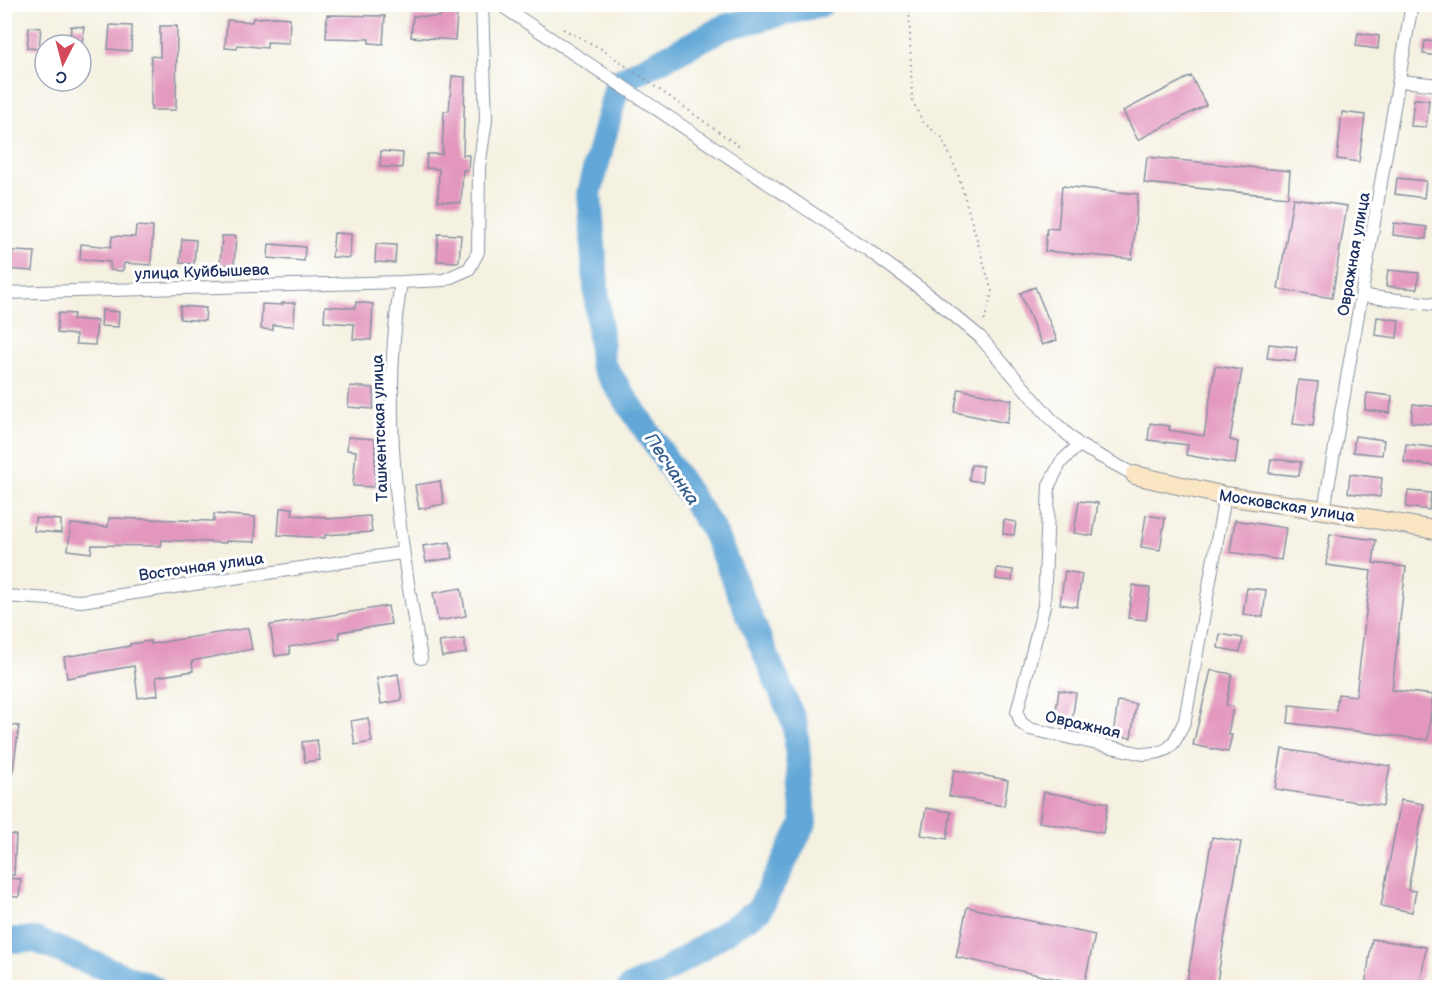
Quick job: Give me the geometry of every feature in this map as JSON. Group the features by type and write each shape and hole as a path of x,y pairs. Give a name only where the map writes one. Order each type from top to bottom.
{"street":[{"path":"401,282 444,280 469,269 478,252 478,167 486,120 482,4"},
{"path":"499,4 868,250 980,337 1051,419 1079,445 1135,475"},
{"name":"Овражная улица","path":"1324,510 1364,296 1412,4"},
{"path":"1400,81 1440,85"},
{"name":"улица Куйбышева","path":"4,293 401,282"},
{"name":"Ташкентская улица","path":"401,282 393,329 392,406 401,553 421,658"},
{"path":"1364,296 1440,305"},
{"name":"Овражная","path":"1079,445 1061,462 1049,485 1044,606 1017,712 1021,723 1030,729 1143,754 1160,754 1171,748 1185,720 1225,496"},
{"name":"Московская улица","path":"1135,475 1225,496 1324,510 1440,531"},
{"name":"Восточная улица","path":"4,596 81,601 401,553"}],"path":[{"path":"909,4 912,100 922,122 942,138 958,174 992,292 980,337"},
{"path":"602,49 709,124"}],"building":[{"path":"440,13 457,14 455,40 411,37 413,16 440,17"},
{"path":"327,15 385,16 383,44 369,43 369,39 326,38"},
{"path":"253,18 290,18 289,43 267,42 267,48 238,45 237,49 225,48 227,20 252,22"},
{"path":"110,25 132,26 131,51 108,49"},
{"path":"71,26 84,27 83,33 71,33"},
{"path":"160,26 177,26 176,110 151,110 151,56 160,57"},
{"path":"29,27 41,28 41,33 33,33 33,48 27,48"},
{"path":"1358,33 1379,36 1378,49 1356,46"},
{"path":"1425,41 1440,42 1440,56 1423,54"},
{"path":"452,76 465,77 463,155 469,155 468,170 463,170 461,203 438,201 439,169 426,168 427,154 442,154 444,111 449,111"},
{"path":"1191,76 1206,105 1138,140 1123,111"},
{"path":"1414,99 1429,100 1426,127 1411,126"},
{"path":"1342,112 1365,115 1359,162 1337,159"},
{"path":"381,151 403,153 402,168 380,167"},
{"path":"1147,157 1290,171 1288,197 1144,183"},
{"path":"1397,178 1426,181 1424,198 1395,194"},
{"path":"1062,186 1138,194 1132,259 1045,251 1047,228 1058,229"},
{"path":"1293,198 1347,206 1332,298 1278,289"},
{"path":"1394,223 1427,227 1426,239 1393,235"},
{"path":"136,226 153,227 151,265 124,263 123,271 110,270 110,262 80,259 81,244 111,247 112,236 135,237"},
{"path":"334,233 351,234 350,258 332,257"},
{"path":"438,234 461,235 459,262 437,261"},
{"path":"222,236 236,236 234,265 220,264"},
{"path":"182,239 196,240 194,264 180,263"},
{"path":"269,244 305,247 304,261 268,258"},
{"path":"376,244 396,245 395,263 375,262"},
{"path":"12,251 35,252 33,271 4,269 4,256 12,257"},
{"path":"1388,270 1419,273 1417,289 1386,286"},
{"path":"1035,287 1057,340 1042,345 1020,293"},
{"path":"356,302 373,304 371,340 353,339 354,324 324,322 325,306 355,308"},
{"path":"282,303 295,303 294,326 273,325 273,330 261,329 262,304 282,305"},
{"path":"180,306 206,308 205,321 180,319"},
{"path":"102,310 119,312 118,327 101,326"},
{"path":"58,313 74,314 73,319 97,321 95,345 76,344 76,335 57,333"},
{"path":"1377,317 1399,320 1397,338 1375,335"},
{"path":"1269,344 1297,347 1295,361 1267,358"},
{"path":"1215,366 1242,370 1230,440 1238,442 1235,464 1186,455 1188,445 1148,440 1150,423 1170,426 1169,430 1204,436"},
{"path":"1298,380 1318,382 1313,426 1293,424"},
{"path":"350,386 374,388 373,409 348,407"},
{"path":"959,389 1012,400 1007,423 954,412"},
{"path":"1367,393 1392,396 1390,413 1365,410"},
{"path":"1413,404 1440,407 1440,425 1411,422"},
{"path":"1355,436 1384,440 1382,455 1353,452"},
{"path":"348,437 375,439 375,487 353,486 356,451 347,450"},
{"path":"1406,444 1439,448 1437,466 1404,462"},
{"path":"1271,459 1301,462 1299,476 1269,473"},
{"path":"971,465 983,466 982,482 969,480"},
{"path":"1350,474 1382,478 1380,497 1348,493"},
{"path":"440,481 444,504 419,509 415,485"},
{"path":"1408,491 1431,493 1429,510 1406,507"},
{"path":"1079,501 1098,503 1093,536 1074,533"},
{"path":"280,508 293,508 292,515 326,517 326,519 370,516 372,532 325,535 325,538 278,535"},
{"path":"214,514 255,517 255,542 162,540 161,546 92,545 91,553 68,550 71,524 108,527 109,518 214,521"},
{"path":"1146,515 1165,518 1160,550 1141,547"},
{"path":"35,518 61,520 61,533 34,531"},
{"path":"1004,520 1016,522 1014,535 1003,534"},
{"path":"1235,520 1286,528 1281,560 1230,552"},
{"path":"1330,534 1376,540 1373,563 1406,567 1392,690 1433,695 1428,740 1288,723 1290,705 1336,710 1338,694 1356,696 1371,571 1326,565"},
{"path":"450,542 453,558 426,562 423,546"},
{"path":"997,568 1013,570 1012,581 996,579"},
{"path":"1065,571 1082,574 1077,607 1060,604"},
{"path":"1133,585 1150,588 1146,620 1128,618"},
{"path":"461,588 466,616 438,621 433,593"},
{"path":"1247,588 1266,590 1263,617 1243,614"},
{"path":"388,606 391,624 339,632 340,638 289,647 290,654 275,656 270,625"},
{"path":"248,628 252,649 192,661 193,671 156,677 158,695 138,698 134,666 67,678 64,657 130,646 130,644 150,641 151,644"},
{"path":"1220,634 1243,638 1240,652 1218,648"},
{"path":"464,639 466,653 442,657 439,642"},
{"path":"1211,670 1232,674 1226,705 1233,707 1228,735 1232,735 1228,752 1193,745"},
{"path":"398,674 402,700 381,704 377,678"},
{"path":"1059,690 1076,693 1071,726 1054,724"},
{"path":"1118,701 1136,704 1131,738 1113,735"},
{"path":"368,718 372,742 355,745 351,721"},
{"path":"4,725 19,726 13,771 4,771"},
{"path":"317,740 320,760 305,762 302,742"},
{"path":"1282,749 1390,766 1383,806 1275,789"},
{"path":"954,770 1008,780 1004,806 949,796"},
{"path":"1044,792 1108,803 1103,833 1039,822"},
{"path":"1401,800 1424,804 1408,890 1416,891 1412,912 1381,906"},
{"path":"926,808 951,812 947,839 921,835"},
{"path":"4,834 16,835 14,875 4,875"},
{"path":"1212,837 1241,842 1216,987 1186,987"},
{"path":"4,878 21,879 19,897 4,896"},
{"path":"967,907 1095,935 1084,985 956,957"},
{"path":"1372,939 1426,947 1420,987 1365,987"}],"waterway":[{"name":"Песчанка","path":"630,988 666,971 759,910 804,823 795,724 713,530 602,364 589,193 618,82 725,27 821,4"},
{"name":"Песчанка","path":"4,940 35,940 154,988"}]}
